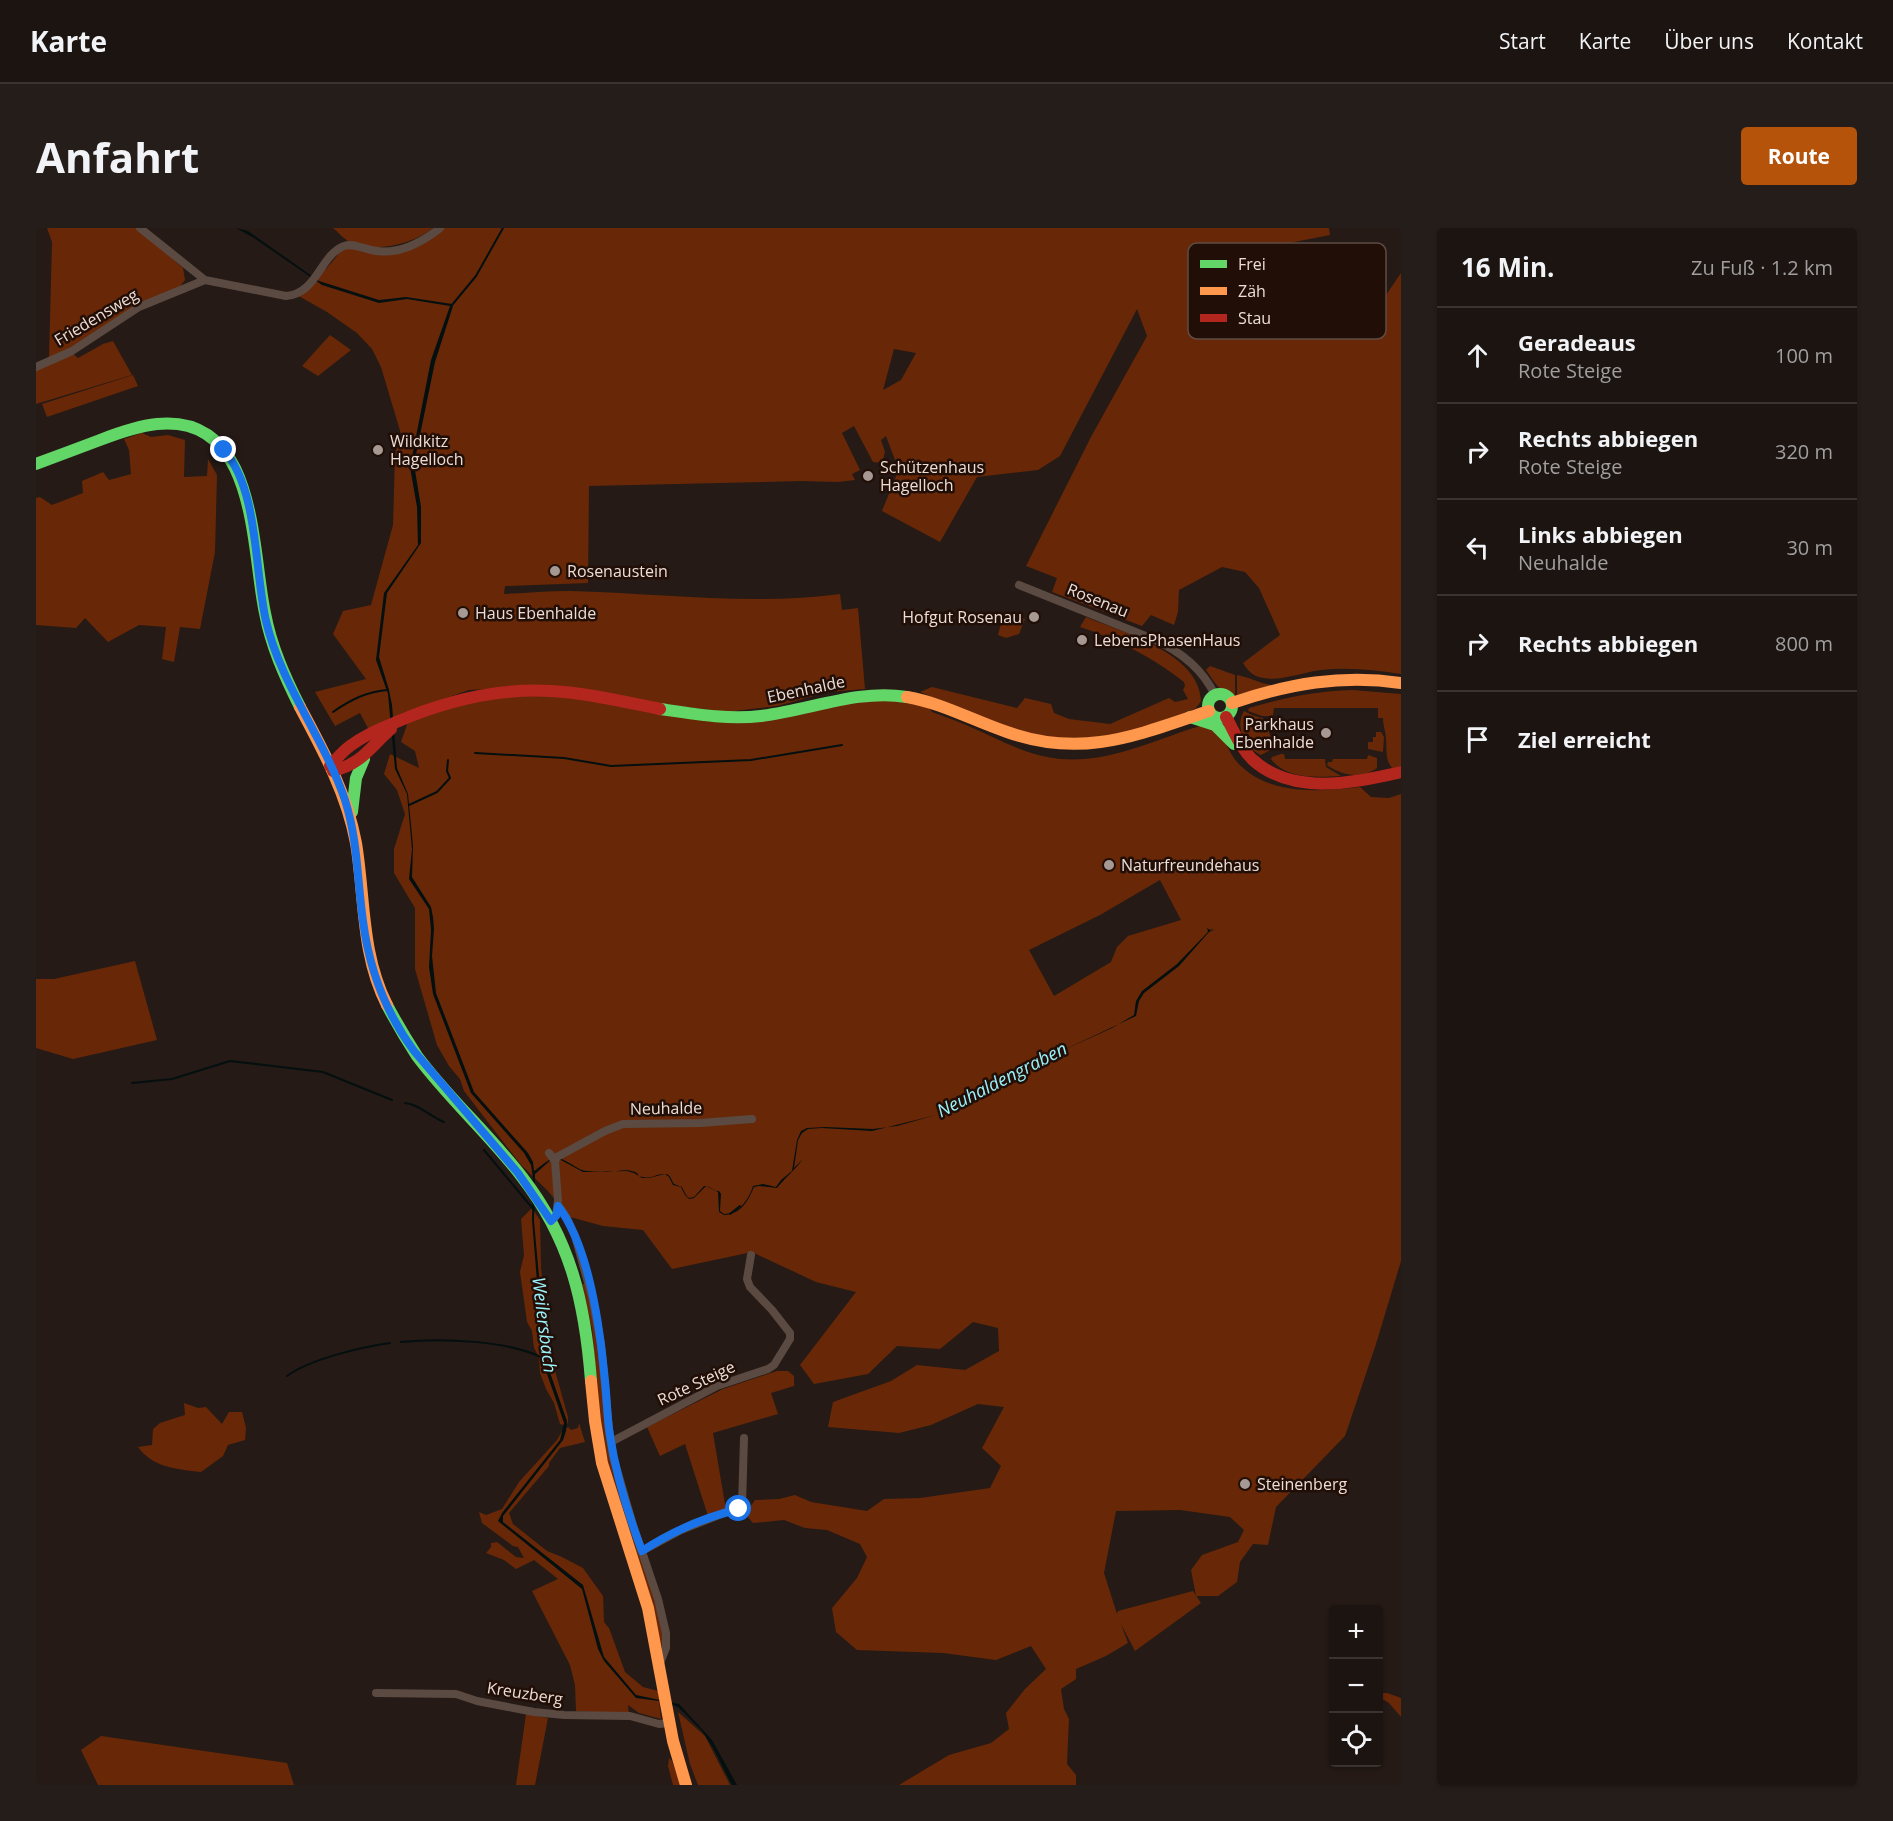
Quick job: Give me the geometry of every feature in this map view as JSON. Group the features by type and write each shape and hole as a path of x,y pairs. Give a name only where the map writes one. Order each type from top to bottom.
{"street":[{"path":"140,228 205,280 291,296 311,283 340,248 350,245 393,252 424,240 440,228"},
{"path":"186,288 187,267"},
{"name":"Friedensweg","path":"36,367 72,351 139,307 205,280"},
{"path":"36,464 130,429 163,423 186,426 203,433 214,440 233,462 247,500 259,584 270,635 287,679 332,768 351,822 358,862 364,930 373,969 385,1001 399,1029 419,1058 518,1173 549,1219 569,1260 582,1302 589,1339 600,1455 645,1595 660,1663 668,1717 678,1762 686,1785"},
{"name":"Rosenau","path":"1019,585 1171,647 1193,663 1215,695"},
{"path":"1232,703 1278,688 1321,680 1365,679 1401,683"},
{"name":"Ebenhalde","path":"332,768 350,747 382,728 426,710 458,699 495,692 524,690 574,693 682,713 732,717 772,714 855,695 897,695 936,704 1016,736 1042,743 1068,746 1116,741 1209,711"},
{"path":"1215,695 1226,696 1232,703 1231,712 1226,717 1214,717 1209,711 1209,703 1215,695"},
{"path":"1188,717 1217,726 1224,731 1236,747 1249,755 1261,767 1288,780 1353,781 1401,772"},
{"path":"1226,717 1249,755"},
{"name":"Ebenhalde","path":"332,768 348,768 364,758 376,741 404,719"},
{"path":"320,744 328,747 350,747"},
{"path":"351,822 353,791 357,773 364,758"},
{"name":"Neuhalde","path":"555,1161 557,1157 623,1124 700,1123 752,1119"},
{"path":"549,1153 555,1161 558,1206 556,1216 549,1219"},
{"path":"558,1206 567,1218 582,1256 595,1312 611,1442 617,1470 658,1599 666,1633 666,1648 660,1663"},
{"name":"Rote Steige","path":"611,1442 717,1386 774,1365 790,1339 790,1333 750,1287 747,1279 751,1255"},
{"path":"642,1551 681,1530 742,1506 744,1437"},
{"name":"Kreuzberg","path":"376,1693 456,1694 477,1701 534,1712 630,1716 659,1724 668,1717"}],"shaded area":[{"path":"47,228 137,228 183,268 185,280 177,290 49,359 52,242"},
{"path":"236,228 248,231 319,281 379,300 406,297 453,306 435,362 414,464 421,507 421,543 387,593 379,657 392,705 397,768 408,794 413,846 412,877 431,907 433,917 432,956 436,993 474,1092 528,1153 533,1162 534,1171 552,1159 535,1174 534,1221 546,1354 548,1367 567,1421 566,1431 563,1440 503,1516 503,1522 583,1585 604,1657 636,1695 679,1704 712,1740 737,1785 732,1785 702,1731 678,1707 659,1701 636,1698 604,1661 598,1649 582,1589 498,1521 560,1440 564,1423 545,1368 543,1355 532,1220 533,1178 531,1165 524,1153 471,1093 433,994 429,967 431,930 429,909 409,879 412,849 407,794 395,769 388,694 376,660 384,593 418,545 417,507 410,467 431,360 450,306 407,299 379,303 322,285"},
{"path":"333,228 433,228 403,243 369,247 348,241"},
{"path":"442,228 1329,228 1330,235 1289,243 1188,243 1188,339 1386,339 1386,295 1401,273 1401,674 1341,669 1321,670 1272,679 1254,675 1243,663 1280,635 1259,588 1245,572 1222,567 1179,590 1178,612 1174,625 1151,615 1142,626 1052,592 1057,578 1026,566 1092,435 1147,336 1137,309 1060,456 1038,470 977,477 940,542 882,511 901,459 895,460 886,436 881,440 885,452 882,463 873,462 854,426 842,433 860,470 852,474 855,480 589,486 588,583 505,586 504,594 569,591 773,599 840,594 842,610 858,608 865,689 829,692 777,706 726,712 525,687 469,690 402,713 370,732 360,713 335,726 315,692 366,679 333,634 343,611 371,605 393,525 395,454 401,434 381,367 372,349 357,333 297,295 326,269 341,251 354,247 381,255","holes":["894,349 916,353 901,380 883,390"]},
{"path":"330,335 351,350 318,376 302,366"},
{"path":"113,341 132,375 36,404 36,369 72,353 78,358"},
{"path":"133,375 138,386 47,417 42,404"},
{"path":"142,433 151,437 168,435 185,440 184,477 207,476 208,459 217,475 215,552 200,629 180,627 174,662 162,659 166,627 139,625 108,642 85,618 76,628 36,625 36,498 40,497 52,505 83,493 82,481 103,472 109,480 131,474 129,450 124,439"},
{"path":"1004,612 1025,619 1019,634 1006,638 998,635"},
{"path":"1086,617 1138,638 1174,657 1188,670 1197,684 1201,701 1196,708 1132,732 1082,742 1029,735 920,692 932,687 1017,708 1025,698 1051,704 1054,713 1069,719 1110,724 1169,698 1175,702 1188,699 1183,690 1184,682 1148,657 1108,637 1080,627"},
{"path":"1210,666 1235,675 1235,695 1225,692 1218,686 1206,670"},
{"path":"1237,675 1262,683 1271,685 1237,695"},
{"path":"1352,690 1401,694 1401,766 1392,768 1388,762 1383,718 1378,718 1378,708 1274,708 1273,716 1262,716 1248,711 1249,708 1287,698"},
{"path":"508,691 733,717 840,698 925,701 932,712 1016,748 1047,757 1087,759 1107,756 1203,725 1220,733 1237,762 1249,773 1263,781 1294,789 1327,790 1360,787 1371,797 1389,798 1401,794 1401,1261 1376,1344 1345,1436 1276,1507 1268,1545 1253,1544 1240,1562 1237,1582 1218,1596 1196,1596 1201,1603 1135,1651 1121,1624 1128,1643 1076,1669 1076,1679 1061,1689 1064,1709 1069,1719 1067,1764 1076,1775 1076,1785 899,1785 949,1755 991,1743 1009,1729 1006,1713 1025,1689 1046,1669 1031,1646 996,1660 943,1653 857,1650 836,1632 832,1608 857,1578 867,1557 860,1544 827,1530 805,1528 784,1520 753,1523 745,1514 755,1500 779,1499 795,1495 811,1502 867,1511 884,1499 920,1498 990,1488 1001,1466 982,1448 1004,1407 978,1404 931,1425 899,1433 828,1427 833,1402 891,1381 917,1365 965,1370 999,1351 998,1328 973,1322 940,1349 897,1346 868,1374 814,1384 800,1365 856,1292 816,1282 752,1252 672,1269 643,1230 603,1226 570,1217 521,1165 464,1091 460,1079 449,1066 437,1045 415,969 415,908 394,873 394,849 405,814 397,790 384,774 390,754 419,768 415,751 401,742 410,716","holes":["1160,880 1181,920 1128,936 1117,947 1111,962 1054,996 1029,950 1100,915","1180,1510 1230,1517 1244,1530 1238,1542 1202,1555 1191,1570 1196,1595 1193,1591 1118,1611 1117,1614 1104,1573 1116,1511"]},
{"path":"1244,711 1265,719 1274,748 1261,755 1246,742 1240,724"},
{"path":"1376,732 1381,732 1384,737 1383,752 1368,749 1368,742 1373,742"},
{"path":"1284,754 1285,759 1325,759 1326,767 1341,776 1313,777 1285,771 1271,759"},
{"path":"1368,755 1377,758 1377,768 1365,774 1345,774 1327,765 1333,759 1367,759"},
{"path":"1207,928 1210,930 1213,928 1210,931 1216,929 1209,932 1179,966 1144,993 1139,1001 1136,1016 1118,1024 1134,1015 1136,1001 1142,991 1177,964 1207,933"},
{"path":"135,961 157,1040 73,1059 36,1048 36,979 54,979"},
{"path":"1118,1024 1112,1028 1055,1054"},
{"path":"1055,1054 980,1089 936,1115 980,1088"},
{"path":"936,1115 897,1126 887,1127"},
{"path":"887,1127 872,1131 808,1129 798,1140 794,1168 803,1159 797,1167 777,1188 754,1187 739,1209 753,1186 763,1184 776,1187 792,1171 797,1140 801,1131 807,1128 873,1129"},
{"path":"554,1158 562,1159 584,1171 599,1172 583,1172"},
{"path":"624,1170 632,1171 639,1176 646,1177 665,1174 642,1178 627,1171 615,1171"},
{"path":"665,1174 670,1177 674,1184 682,1187 689,1198 694,1197 706,1186 694,1198 689,1199 685,1195 681,1187 673,1185"},
{"path":"706,1186 719,1191 721,1194 720,1211 724,1214 739,1209 730,1214 724,1215 719,1212 718,1192"},
{"path":"532,1208 540,1220 541,1268 550,1345 568,1417 568,1423 563,1425 560,1424 554,1403 540,1373 539,1357 534,1348 532,1331 527,1322 520,1272 524,1255 521,1219"},
{"path":"587,1283 597,1332 607,1431 664,1635 663,1651 615,1492 601,1432 592,1329 582,1284"},
{"path":"777,1371 788,1371 794,1376 794,1386 771,1393 778,1414 713,1433 726,1510 708,1516 685,1444 660,1456 647,1427 723,1389"},
{"path":"184,1403 198,1408 206,1407 222,1424 229,1412 242,1412 246,1428 245,1440 228,1445 223,1456 201,1472 166,1466 151,1459 138,1447 152,1445 153,1429 160,1423 185,1415"},
{"path":"579,1423 585,1442 560,1448 549,1466 509,1513 513,1524 547,1551 583,1568 603,1596 604,1622 609,1628 625,1672 643,1687 658,1691 661,1719 639,1713 628,1705 629,1714 576,1711 575,1685 570,1665 532,1591 558,1579 534,1560 516,1569 504,1560 486,1553 491,1543 497,1542 516,1557 524,1558 518,1547 513,1546 482,1523 479,1512 486,1515 502,1509 519,1482 557,1440 562,1431 568,1427 571,1430 578,1428"},
{"path":"1383,1693 1401,1698 1401,1717 1383,1699"},
{"path":"678,1712 705,1736 730,1785 698,1785 690,1764"},
{"path":"526,1714 548,1718 535,1785 516,1785"},
{"path":"101,1736 287,1763 294,1785 98,1785 81,1750"},
{"path":"669,1758 681,1785 673,1785 668,1766"}],"waterway":[{"path":"452,305 476,276 503,228"},
{"path":"333,712 358,697 387,690"},
{"path":"475,753 564,758 611,766 751,760 842,745"},
{"path":"409,805 437,792 450,778 447,771 448,760"},
{"path":"132,1083 172,1079 230,1061 323,1072 392,1100"},
{"path":"405,1103 444,1122"},
{"path":"484,1150 534,1210"},
{"name":"Neuhaldengraben","path":"730,1214 740,1206"},
{"name":"Weilersbach","path":"401,1342 435,1340 494,1344 545,1359"},
{"path":"287,1376 322,1359 390,1343"}],"traffic: fast":[{"path":"36,464 121,432 157,424 190,427 215,440 232,462 244,490 271,637 300,707"},
{"path":"1220,694 1229,697 1232,706 1229,715 1220,718 1211,715 1208,706 1211,697 1220,694"},
{"path":"660,709 711,716 749,717 852,698 888,695 907,697"},
{"path":"1190,717 1215,725 1234,744"},
{"path":"352,812 356,778 364,759"},
{"path":"387,1005 417,1056 522,1177 553,1224 573,1273 585,1325 591,1381"}],"traffic: slow":[{"path":"1232,703 1295,686 1336,680 1379,680 1401,683"},
{"path":"907,697 945,708 1007,732 1035,740 1060,743 1085,744 1110,741 1209,711"},
{"path":"300,707 347,807 356,843 372,966 387,1005"},
{"path":"591,1381 602,1463 648,1608 673,1741 686,1785"}],"traffic: jam":[{"path":"330,766 350,746 383,728 451,702 491,694 531,691 565,692 660,709"},
{"path":"1226,717 1249,756 1269,771 1286,779 1305,783 1344,783 1401,772"},
{"path":"333,771 359,759 391,729"}],"place":[{"name":"Wildkitz Hagelloch","path":"378,450"},
{"name":"Schützenhaus Hagelloch","path":"868,476"},
{"name":"Rosenaustein","path":"555,571"},
{"name":"Haus Ebenhalde","path":"463,613"},
{"name":"Hofgut Rosenau","path":"1034,617"},
{"name":"LebensPhasenHaus","path":"1082,640"},
{"name":"Parkhaus Ebenhalde","path":"1326,733"},
{"name":"Naturfreundehaus","path":"1109,865"},
{"name":"Steinenberg","path":"1245,1484"}],"route":[{"path":"224,450 237,469 245,492 264,611 272,643 296,698 333,771 349,813 357,855 365,936 373,969 385,1001 394,1021 424,1064 518,1173 551,1221 556,1216 558,1206 567,1218 575,1236 585,1266 598,1326 613,1456 642,1551 681,1530 722,1513 739,1509"}]}
